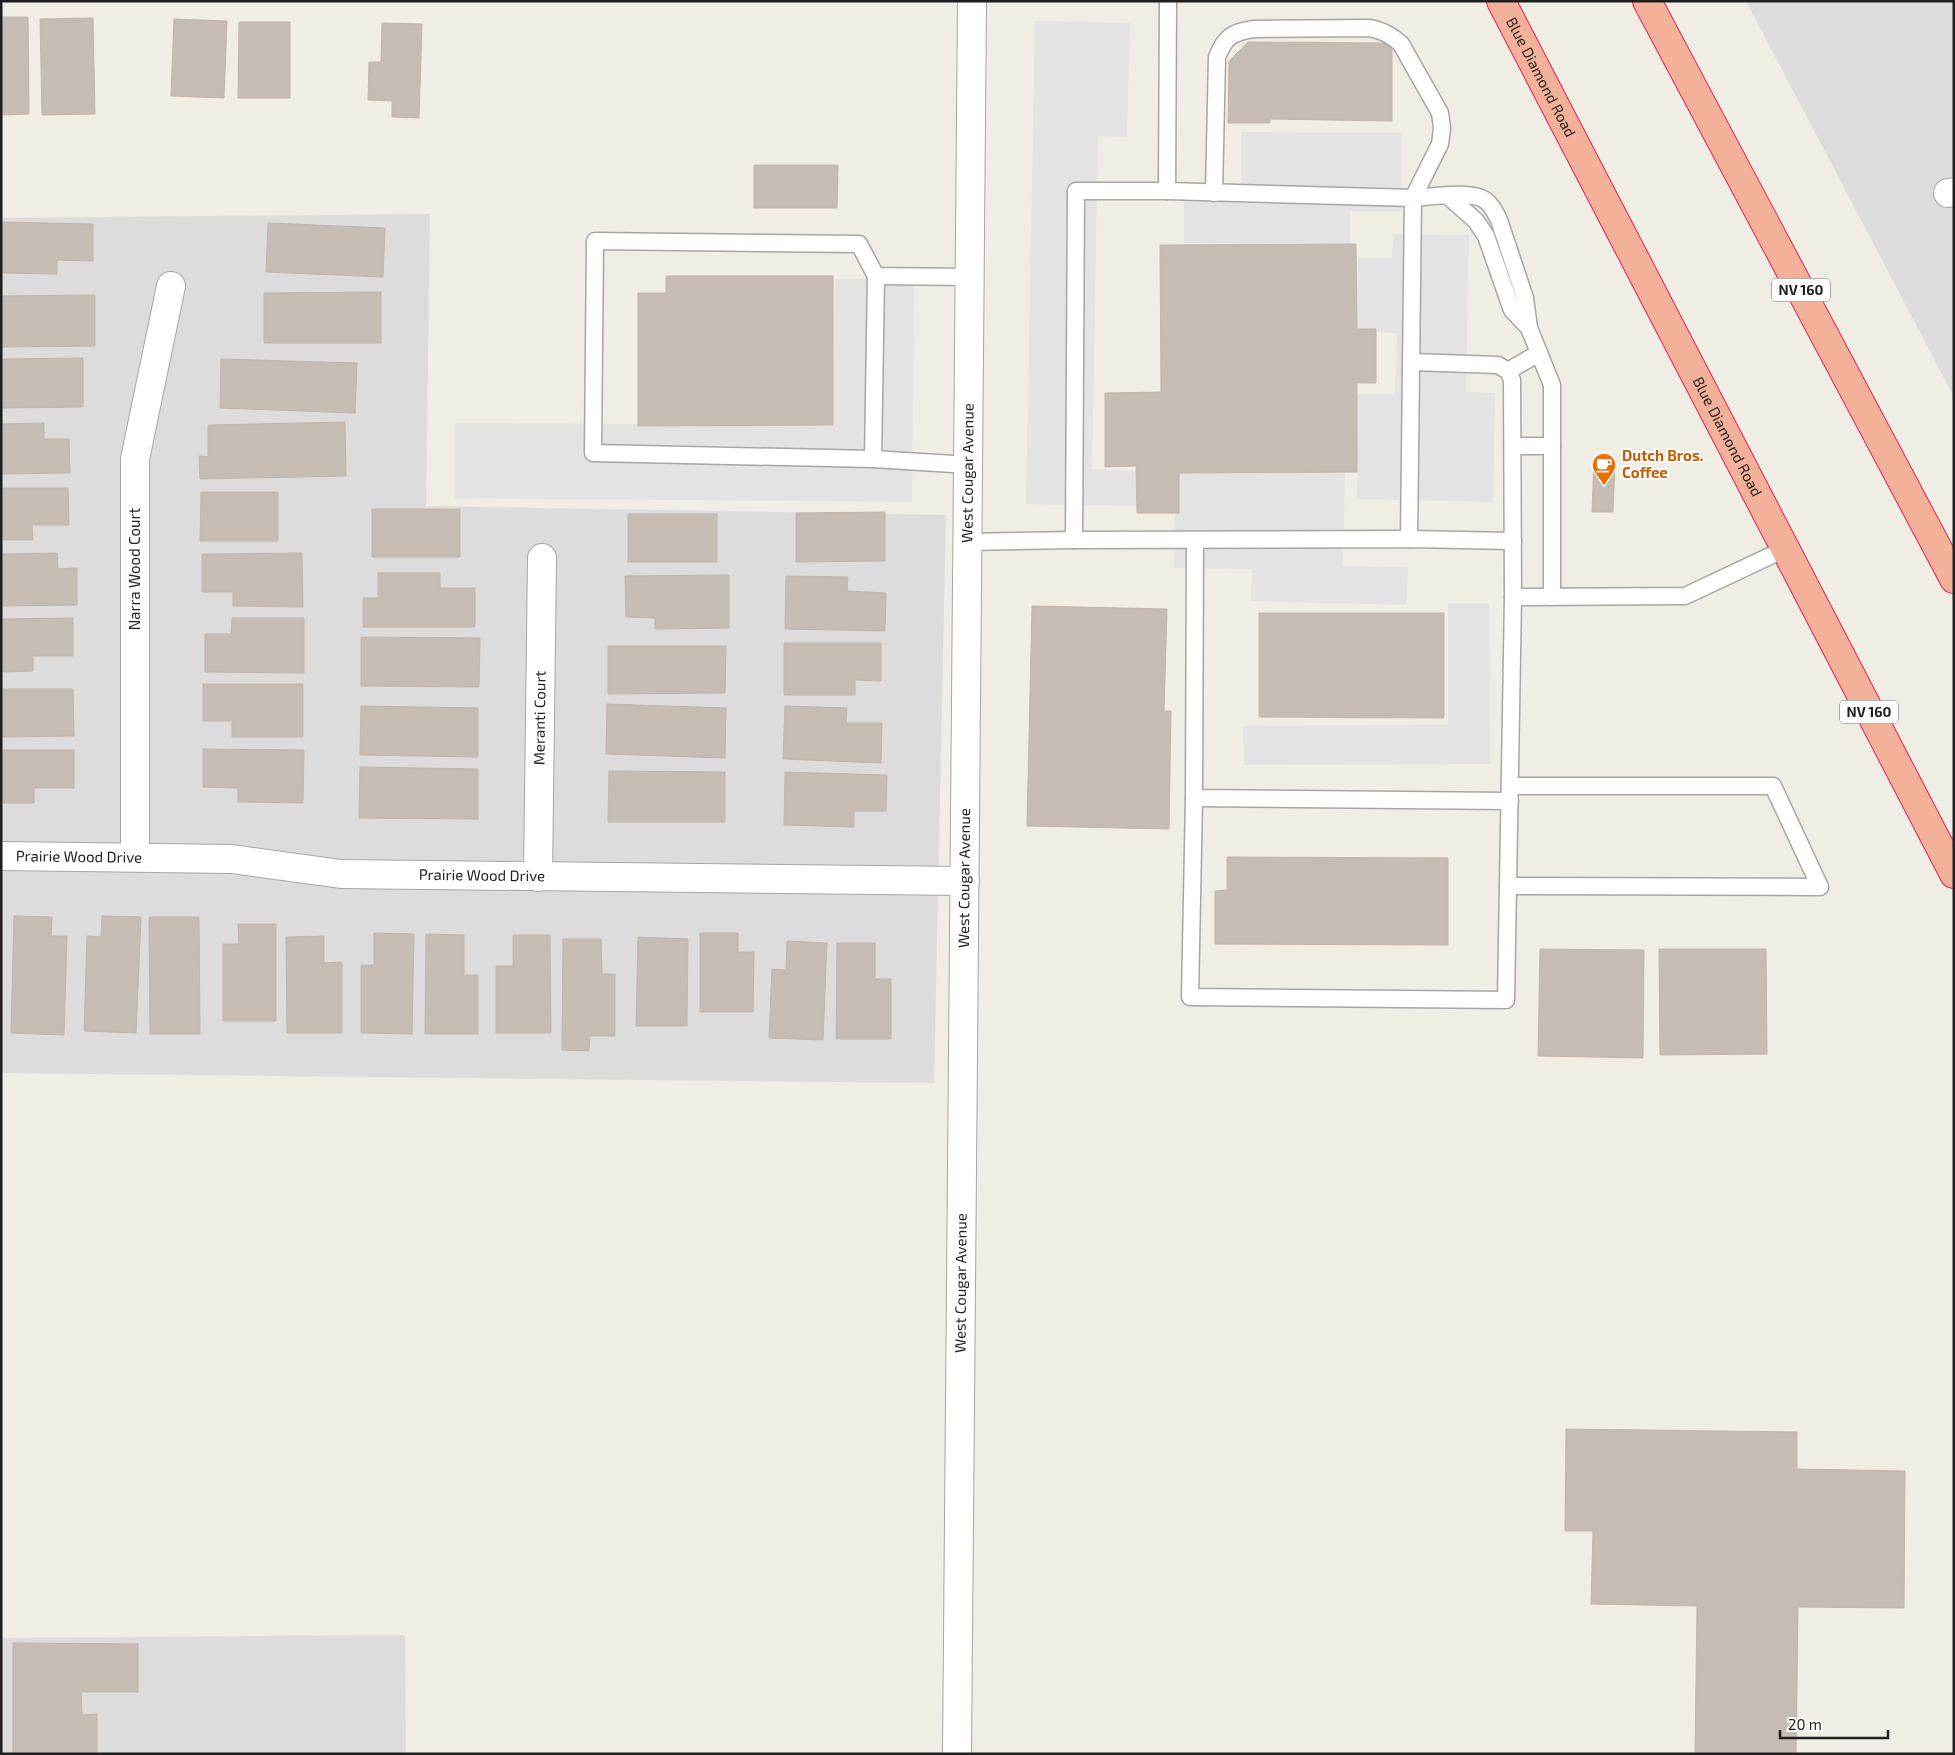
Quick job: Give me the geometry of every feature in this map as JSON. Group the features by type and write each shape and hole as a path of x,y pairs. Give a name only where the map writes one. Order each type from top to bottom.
{"highway":[{"name":"Blue Diamond Road","path":"1501,1 1954,874"},
{"name":"NV 160","path":"1647,1 1954,579"}],"street":[{"name":"West Cougar Avenue","path":"957,1754 972,1"},
{"name":"Narra Wood Court","path":"135,857 135,459 172,286"},
{"name":"Meranti Court","path":"538,877 542,558"},
{"name":"Prairie Wood Drive","path":"1,856 232,859 341,874 965,881"}],"lane":[{"path":"1167,192 1168,1"},
{"path":"1214,193 1217,57 1222,44 1229,36 1240,31 1254,29 1370,28 1382,30 1401,44 1440,113 1442,128 1440,144 1413,198 1409,539"},
{"path":"1074,540 1076,191 1413,198 1448,196 1476,221 1486,236 1512,310 1528,328 1552,385 1552,597"},
{"path":"873,459 876,276 859,244 595,241 593,453 873,459 969,465"},
{"path":"876,276 971,278"},
{"path":"1508,371 1539,353"},
{"path":"1195,540 1194,798 1190,997 1506,1000 1513,541 1512,380 1508,371 1498,365 1412,362"},
{"path":"1513,446 1552,446"},
{"path":"968,542 1409,539 1513,541"},
{"path":"1512,597 1685,596 1785,549"},
{"path":"1194,798 1510,793 1773,786 1820,887 1508,886"}],"shaded area":[{"path":"1746,1 1954,1 1954,397"},
{"path":"1035,21 1130,23 1127,137 1098,136 1092,469 1137,471 1136,506 1026,504"},
{"path":"1241,132 1401,133 1401,211 1350,211 1350,244 1184,243 1184,189 1241,189"},
{"path":"430,214 426,506 946,515 934,1083 1,1073 1,218"},
{"path":"1393,234 1469,235 1466,392 1495,393 1493,502 1357,499 1358,394 1395,394 1397,333 1357,332 1358,258 1392,258"},
{"path":"835,279 914,279 912,502 455,498 455,423 833,425"},
{"path":"1176,470 1345,473 1343,566 1408,567 1407,605 1251,601 1252,569 1174,568"},
{"path":"1448,603 1489,603 1490,764 1244,765 1243,726 1448,725"},
{"path":"405,1635 406,1754 1,1754 1,1638"}],"building":[{"path":"1,17 28,17 29,114 1,115"},
{"path":"93,18 95,114 42,115 40,19"},
{"path":"174,19 227,21 224,98 171,96"},
{"path":"239,22 290,22 290,98 238,98"},
{"path":"382,23 422,24 419,118 392,117 392,101 368,100 369,62 381,62"},
{"path":"1248,42 1387,43 1392,48 1392,121 1270,119 1270,123 1228,123 1229,61"},
{"path":"754,165 838,165 837,208 754,208"},
{"path":"1,222 93,224 93,261 57,260 57,274 1,273"},
{"path":"268,223 385,228 383,277 266,272"},
{"path":"1356,244 1357,329 1376,329 1376,383 1357,383 1357,472 1179,473 1179,513 1137,513 1136,466 1105,467 1105,393 1161,392 1160,245"},
{"path":"666,276 833,276 833,425 638,426 638,293 666,293"},
{"path":"381,292 381,343 264,343 264,293"},
{"path":"95,295 95,346 1,347 1,296"},
{"path":"83,358 83,407 1,408 1,359"},
{"path":"221,359 357,363 355,413 220,408"},
{"path":"345,422 346,476 200,479 199,456 208,457 208,425"},
{"path":"44,423 44,439 69,439 70,473 1,474 1,424"},
{"name":"Dutch Bros. Coffee","path":"1594,459 1615,460 1613,512 1592,512"},
{"path":"1,488 68,488 69,525 32,525 33,540 1,540"},
{"path":"201,492 278,492 278,541 200,541"},
{"path":"372,509 460,509 460,557 372,557"},
{"path":"885,512 885,561 796,562 796,513"},
{"path":"628,514 717,514 717,562 628,562"},
{"path":"57,553 58,569 77,568 77,605 1,606 1,554"},
{"path":"302,553 303,607 233,606 233,592 202,592 202,554"},
{"path":"378,573 440,573 440,588 475,588 475,627 363,627 363,598 378,598"},
{"path":"729,575 729,628 655,629 655,618 626,617 625,576"},
{"path":"786,576 848,577 847,591 886,593 885,631 785,629"},
{"path":"1032,606 1167,609 1164,711 1171,711 1169,829 1027,826"},
{"path":"1259,613 1444,613 1444,718 1259,717"},
{"path":"73,618 73,656 33,656 33,671 1,672 1,619"},
{"path":"232,618 304,618 304,673 205,672 205,634 231,634"},
{"path":"361,637 480,638 479,687 361,686"},
{"path":"784,643 881,643 881,681 855,680 855,695 784,695"},
{"path":"608,646 726,646 725,693 608,694"},
{"path":"203,684 303,684 303,737 232,737 232,721 203,721"},
{"path":"1,689 73,689 74,736 1,737"},
{"path":"607,704 726,708 725,758 606,754"},
{"path":"361,706 478,708 478,757 360,755"},
{"path":"785,706 847,708 846,723 882,723 881,763 783,759"},
{"path":"203,749 304,750 303,803 238,802 238,788 203,787"},
{"path":"1,750 74,750 74,788 34,788 34,803 1,803"},
{"path":"360,767 478,769 478,819 359,818"},
{"path":"609,771 725,772 725,822 608,822"},
{"path":"785,772 887,775 886,811 854,811 854,827 784,825"},
{"path":"1227,857 1448,858 1448,945 1215,944 1215,891 1227,890"},
{"path":"14,916 52,917 51,936 67,936 64,1035 11,1033"},
{"path":"102,916 141,917 136,1033 84,1031 87,936 101,937"},
{"path":"149,917 199,917 200,1034 150,1034"},
{"path":"238,924 276,924 276,1021 223,1021 223,944 239,944"},
{"path":"374,933 414,934 412,1034 361,1033 361,965 374,965"},
{"path":"700,933 738,933 738,952 754,952 753,1012 700,1012"},
{"path":"426,934 464,935 464,975 478,975 478,1034 425,1034"},
{"path":"513,935 550,935 551,1033 496,1033 496,966 513,966"},
{"path":"324,936 324,963 342,962 342,1033 287,1033 286,937"},
{"path":"638,937 688,939 687,1026 636,1026"},
{"path":"563,939 601,939 602,974 615,974 615,1036 590,1036 589,1051 562,1050"},
{"path":"787,941 827,943 823,1040 769,1038 772,969 786,970"},
{"path":"837,943 875,943 875,979 891,979 891,1039 836,1039"},
{"path":"1540,949 1644,950 1643,1058 1538,1056"},
{"path":"1659,949 1766,949 1767,1054 1660,1055"},
{"path":"1566,1429 1797,1432 1797,1469 1905,1471 1904,1608 1798,1607 1796,1754 1695,1754 1697,1606 1591,1604 1593,1531 1565,1531"},
{"path":"13,1643 138,1644 138,1692 81,1692 82,1715 97,1714 97,1754 13,1754"}],"place":[{"name":"Dutch Bros. Coffee","path":"1604,486"}]}
